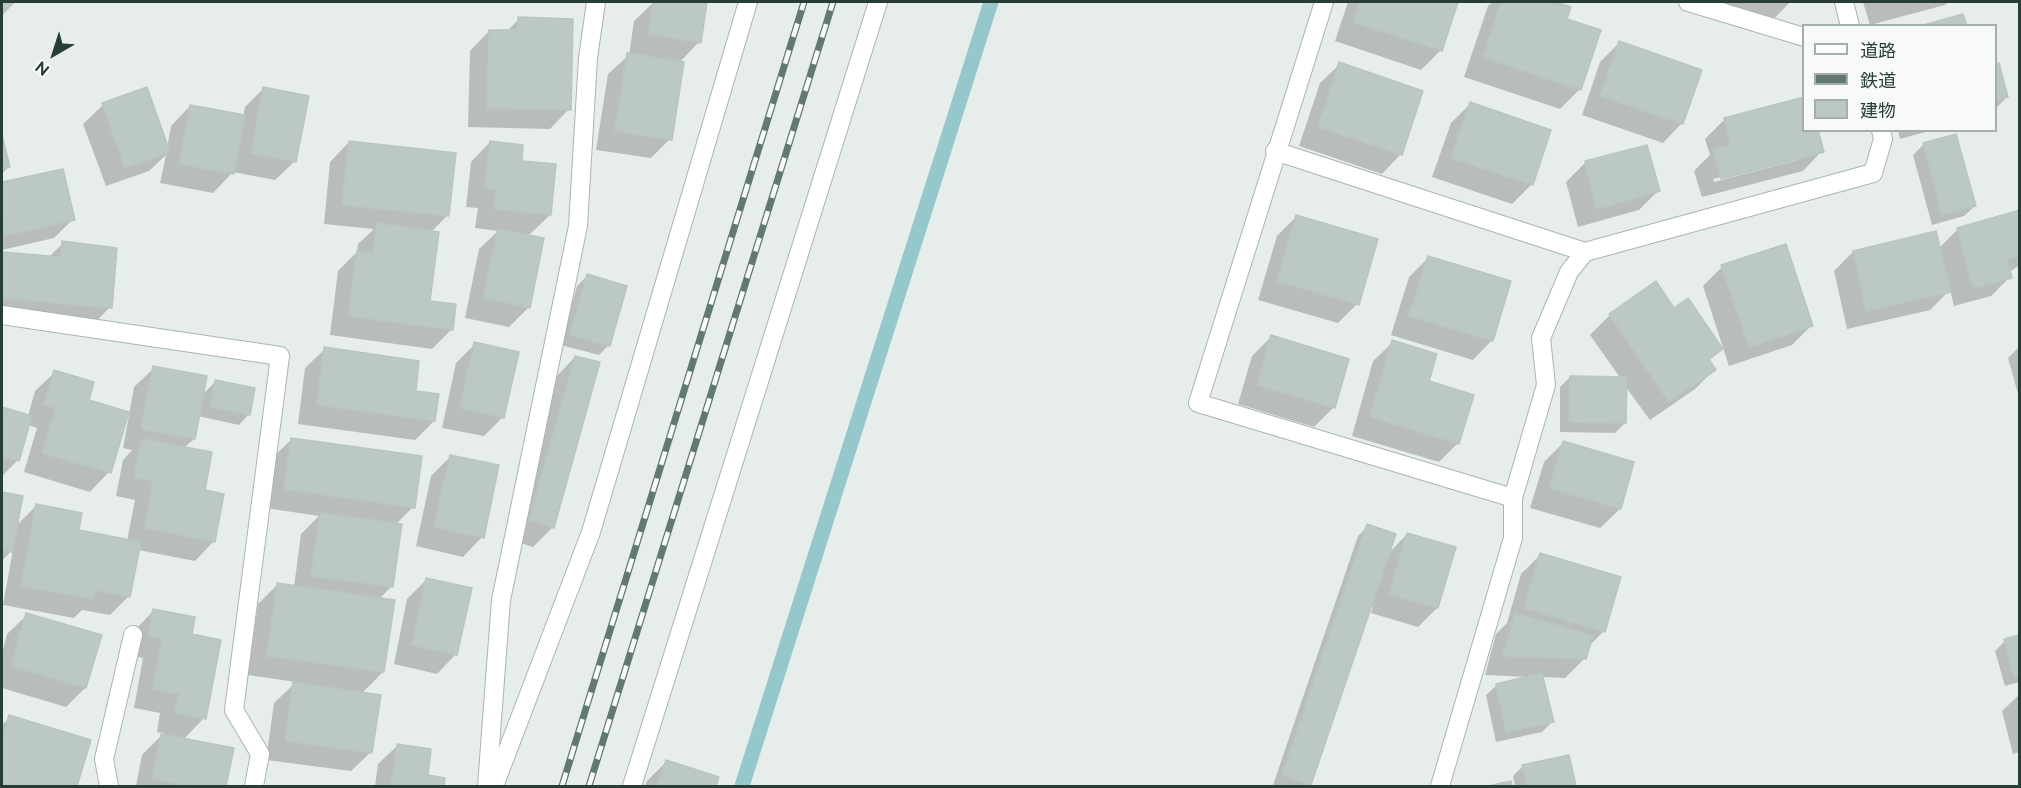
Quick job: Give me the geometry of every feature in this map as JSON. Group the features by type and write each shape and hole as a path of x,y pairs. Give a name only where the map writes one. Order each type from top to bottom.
{"street":[{"path":"487,786 501,600 578,226 588,58 596,2"},
{"path":"494,786 591,532 748,2"},
{"path":"632,786 878,2"},
{"path":"1324,2 1275,151 1198,403 1513,498"},
{"path":"1688,2 1802,37"},
{"path":"1844,2 1850,24"},
{"path":"1275,151 1585,252 1873,173 1883,139 1881,132"},
{"path":"1440,786 1513,538 1513,498 1546,385 1542,338 1569,272 1585,252"},
{"path":"2,315 280,356 234,710 261,754 254,786"},
{"path":"109,786 104,759 133,635"}],"building":[{"path":"2,2 14,2 2,15"},
{"path":"653,2 707,2 701,43 648,34"},
{"path":"1360,2 1458,2 1442,51 1353,22"},
{"path":"1501,2 1555,2 1571,7 1567,19 1601,30 1581,90 1483,57"},
{"path":"1963,14 1966,24 1927,24"},
{"path":"518,17 573,19 571,110 487,108 489,30 518,30"},
{"path":"1619,41 1702,70 1683,124 1600,96"},
{"path":"627,53 684,62 672,140 615,131"},
{"path":"1339,62 1423,91 1402,155 1318,127"},
{"path":"1999,63 2008,97 1997,100 1997,64"},
{"path":"147,87 170,152 125,168 102,103"},
{"path":"263,87 309,96 296,162 251,153"},
{"path":"1802,98 1802,132 1819,132 1824,152 1721,179 1713,150 1731,145 1724,118"},
{"path":"1470,102 1551,130 1533,185 1451,158"},
{"path":"190,105 245,115 234,174 179,164"},
{"path":"1956,134 1976,206 1942,215 1923,143"},
{"path":"2,135 10,167 2,169"},
{"path":"349,141 456,153 449,216 342,205"},
{"path":"490,141 523,145 522,161 556,164 551,215 494,209 496,189 484,188"},
{"path":"1647,145 1660,191 1597,209 1585,161"},
{"path":"63,169 75,220 3,236 2,182"},
{"path":"2020,210 2020,256 2007,259 2012,278 1973,288 1957,228"},
{"path":"1296,215 1378,239 1359,305 1277,281"},
{"path":"377,223 439,232 430,301 456,304 453,330 348,316 357,251 373,253"},
{"path":"498,229 544,238 530,308 483,298"},
{"path":"1936,231 1951,292 1866,311 1853,251"},
{"path":"62,241 117,248 112,308 2,298 2,252 61,257"},
{"path":"1786,244 1813,326 1749,347 1721,265"},
{"path":"1428,256 1511,281 1493,341 1409,316"},
{"path":"587,274 627,286 610,346 570,335"},
{"path":"1656,281 1674,308 1688,298 1723,349 1709,359 1716,370 1669,402 1609,314"},
{"path":"1271,335 1349,359 1335,408 1257,385"},
{"path":"1392,340 1437,354 1429,381 1474,395 1459,444 1370,417"},
{"path":"474,342 519,352 504,418 460,408"},
{"path":"324,347 419,361 416,391 439,394 435,421 317,405"},
{"path":"575,356 600,362 554,528 529,520"},
{"path":"153,366 207,376 195,439 141,429"},
{"path":"54,370 94,382 89,400 129,412 111,473 42,453 56,408 44,405"},
{"path":"1570,376 1627,377 1626,423 1569,422"},
{"path":"215,380 255,388 250,415 210,407"},
{"path":"2,407 32,416 19,461 2,456"},
{"path":"291,438 422,456 415,508 284,489"},
{"path":"142,439 212,452 205,490 224,494 215,542 145,528 153,481 134,477"},
{"path":"1563,441 1634,462 1621,509 1549,488"},
{"path":"450,455 499,465 484,538 434,527"},
{"path":"2,492 23,496 12,552 2,550"},
{"path":"36,504 82,513 79,530 141,542 130,597 96,590 94,599 21,586"},
{"path":"320,513 402,524 393,587 311,576"},
{"path":"1367,524 1396,534 1311,785 1282,775"},
{"path":"1407,533 1456,547 1438,608 1389,594"},
{"path":"1540,553 1621,577 1605,632 1524,608"},
{"path":"426,578 472,588 457,655 412,645"},
{"path":"277,583 395,600 384,672 267,656"},
{"path":"153,609 195,617 192,634 221,640 206,719 175,713 179,694 153,689 162,639 148,636"},
{"path":"26,613 102,635 86,688 11,666"},
{"path":"1515,613 1593,636 1586,659 1503,656"},
{"path":"2020,635 2020,676 2014,677 2004,639"},
{"path":"1542,673 1554,722 1506,732 1496,684"},
{"path":"293,682 381,695 372,753 285,741"},
{"path":"9,715 91,740 77,786 2,786 2,741"},
{"path":"161,734 234,748 226,786 191,786 152,779"},
{"path":"397,744 431,749 428,775 445,778 444,786 391,786"},
{"path":"1569,755 1576,786 1527,786 1522,765"},
{"path":"666,760 719,777 716,786 657,786"},
{"path":"1511,781 1512,786 1488,786"}],"waterway":[{"path":"742,786 991,2"}],"railway":[{"path":"562,786 804,2"},
{"path":"589,786 833,2"}]}
